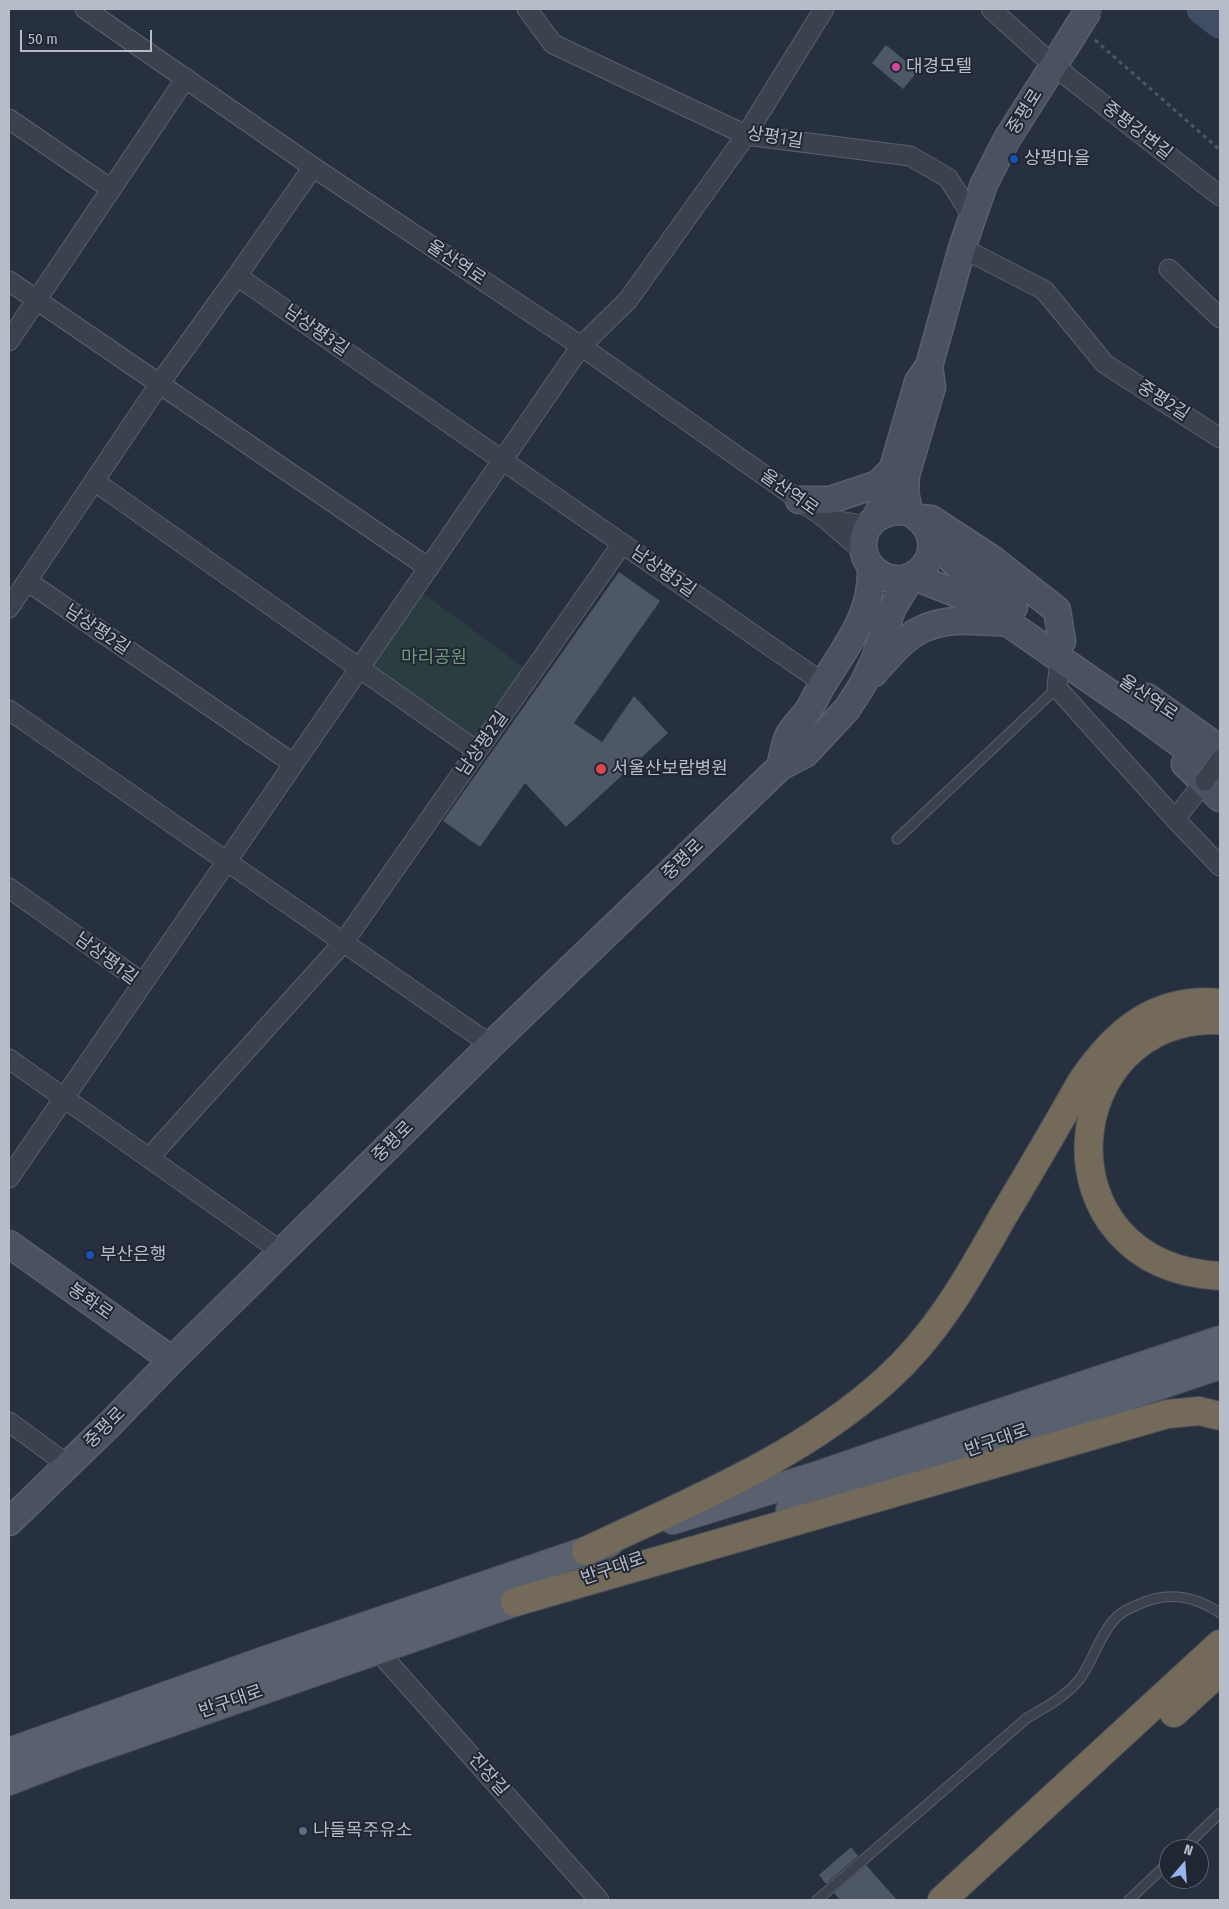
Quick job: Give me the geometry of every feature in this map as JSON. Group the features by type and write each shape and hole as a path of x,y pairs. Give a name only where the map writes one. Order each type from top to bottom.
{"highway":[{"path":"586,1551 730,1482 777,1457 833,1422 886,1380 931,1331 957,1296 1082,1081 1101,1054 1125,1031 1152,1014 1178,1005 1220,1002"},
{"path":"1220,1020 1177,1025 1149,1036 1134,1048 1116,1067 1103,1089 1093,1118 1088,1162 1102,1208 1122,1236 1134,1247 1161,1263 1194,1274 1220,1276"},
{"path":"515,1602 1167,1414 1200,1411 1220,1416"},
{"path":"942,1900 1220,1644"},
{"path":"964,1900 1220,1671"}],"main road":[{"name":"중평로","path":"929,366 962,248 984,184 1008,139 1088,9"},
{"path":"780,767 788,736 808,711 823,683 847,648 869,601 872,583 864,536 882,506 918,382 929,366"},
{"path":"868,560 880,574 890,578 902,579 912,576 922,569 932,549 927,527 914,515 905,492 906,475 932,387 929,366"},
{"path":"799,500 830,500 878,484 892,470"},
{"path":"873,522 886,512 898,510 931,519 992,559 1057,610 1061,650"},
{"name":"울산역로","path":"931,541 965,572 1061,650 1142,705 1220,749"},
{"path":"863,684 875,659 892,610 912,576"},
{"name":"울산역로","path":"912,576 953,592 986,608 1008,623 1061,650"},
{"path":"863,684 902,642 929,626 946,621 963,620 1008,623"},
{"name":"중평로","path":"9,1522 491,1045 780,767 805,754 848,709 863,684"},
{"path":"1142,705 1220,732"},
{"name":"울산역로","path":"1142,705 1212,784"},
{"name":"봉화로","path":"9,1244 172,1360"},
{"name":"반구대로","path":"9,1752 254,1664 680,1517 819,1475 1220,1340"},
{"name":"반구대로","path":"9,1780 515,1602 1220,1365"}],"street":[{"name":"울산역로","path":"85,9 313,167 581,346 826,519 868,560"},
{"name":"상평1길","path":"527,9 553,44 746,136 910,156 948,178 972,216"},
{"path":"143,983 581,346 628,300 746,136 824,9"},
{"name":"중평강변길","path":"991,9 1059,57 1220,196"},
{"path":"9,341 186,78"},
{"path":"9,119 111,188"},
{"path":"9,608 160,383 313,167"},
{"name":"중평2길","path":"962,248 1044,290 1105,364 1220,438"},
{"path":"1169,269 1220,318"},
{"name":"남상평3길","path":"237,276 823,683"},
{"path":"9,281 429,568"},
{"path":"94,481 477,752"},
{"path":"826,519 873,522"},
{"name":"남상평2길","path":"343,942 622,544"},
{"name":"남상평2길","path":"27,581 294,764"},
{"path":"1061,650 1057,688 1220,866"},
{"path":"9,710 491,1045"},
{"path":"1175,819 1212,784 1220,760"},
{"name":"남상평1길","path":"9,888 143,983 9,1178"},
{"path":"148,1158 343,942"},
{"path":"9,1059 282,1252"},
{"path":"9,1422 68,1465"},
{"name":"진장길","path":"378,1650 598,1900"}],"lane":[{"path":"897,839 1057,688"},
{"path":"817,1900 1027,1718 1066,1695 1080,1679 1114,1620 1126,1610 1151,1598 1171,1595 1192,1599 1220,1613"},
{"path":"1193,1839 1220,1813"},
{"path":"1129,1900 1159,1872"}],"path":[{"path":"1089,35 1220,150"}],"green space":[{"name":"마리공원","path":"420,591 528,671 477,743 368,667"}],"building":[{"path":"886,45 918,71 903,89 872,63"},
{"name":"서울산보람병원","path":"619,572 660,601 574,723 602,742 634,696 668,733 566,827 525,783 480,847 443,821"},
{"path":"851,1847 858,1856 826,1884 819,1875"},
{"path":"866,1865 897,1900 840,1900 834,1893"}],"waterway":[{"path":"1202,9 1220,23"}],"place":[{"name":"대경모텔","path":"896,67"},
{"name":"상평마을","path":"1014,159"},
{"name":"서울산보람병원","path":"601,769"},
{"name":"부산은행","path":"90,1255"},
{"name":"나들목주유소","path":"303,1831"}]}
